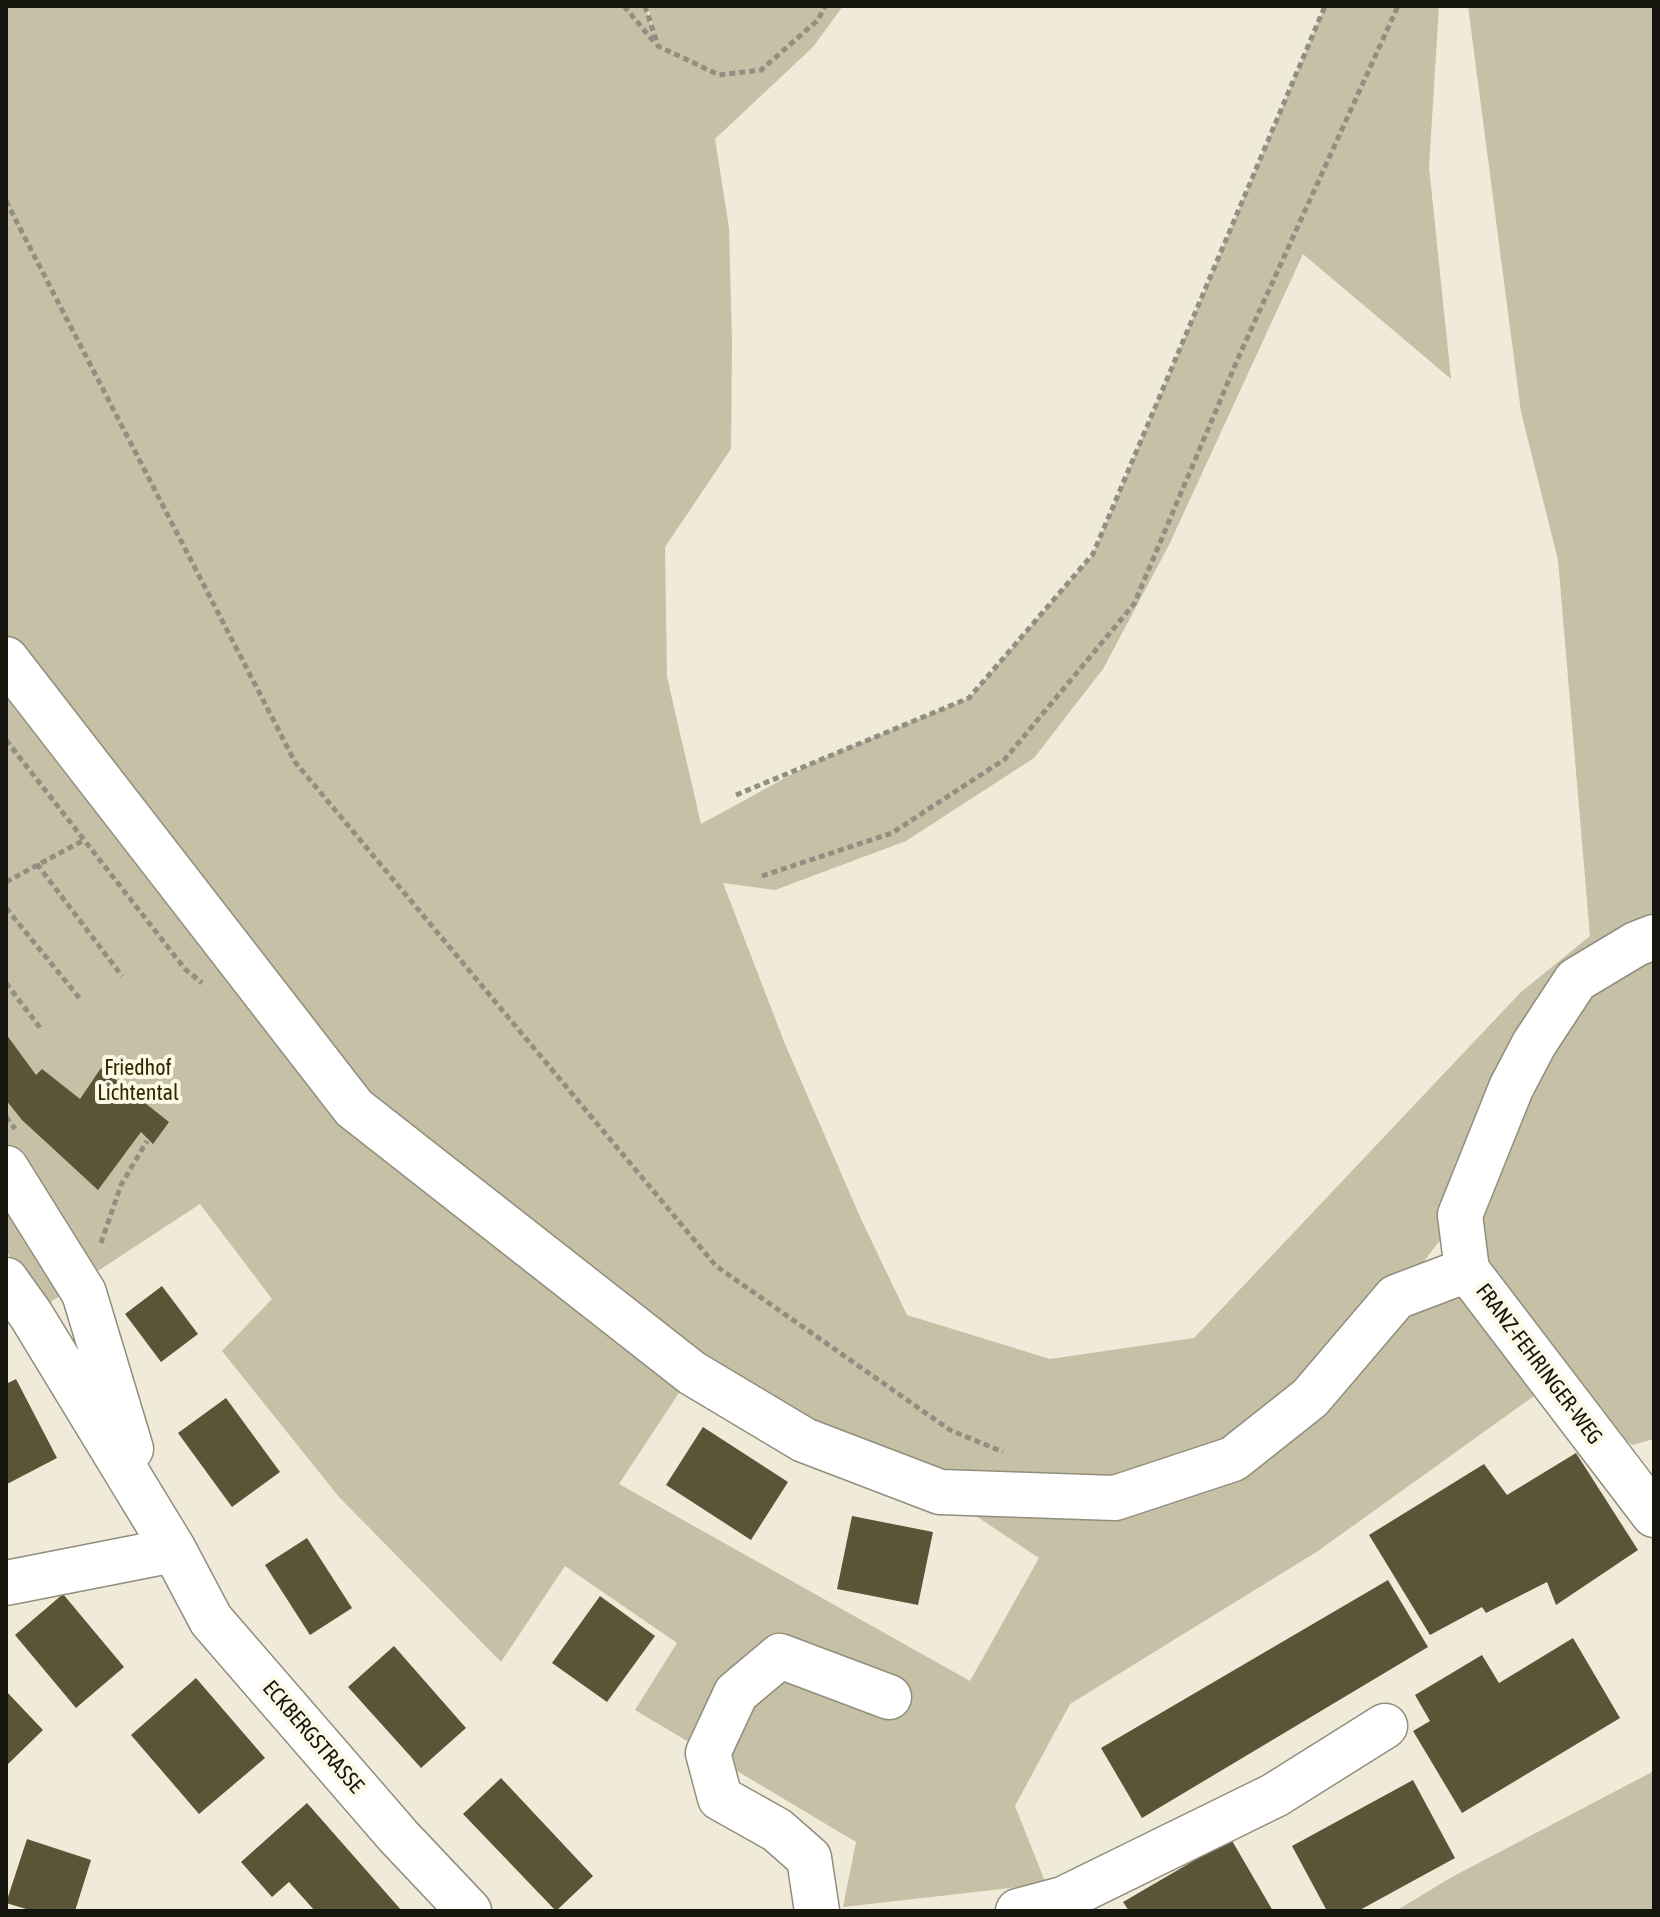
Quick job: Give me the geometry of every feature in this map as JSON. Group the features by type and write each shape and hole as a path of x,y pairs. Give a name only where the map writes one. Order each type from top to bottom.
{"street":[{"path":"6,659 354,1108 692,1373 804,1440 940,1492 1115,1498 1233,1459 1310,1398 1396,1297 1467,1270"},
{"name":"FRANZ-FEHRINGER-WEG","path":"1654,937 1636,944 1576,980 1534,1044 1511,1088 1460,1215 1467,1270 1654,1515"},
{"name":"ECKBERGSTRASSE","path":"6,1168 84,1293 133,1456 174,1550"},
{"name":"ECKBERGSTRASSE","path":"6,1280 31,1315 174,1550 211,1620 399,1837 469,1911"},
{"path":"6,1583 174,1550"},
{"path":"817,1911 809,1858 777,1830 720,1798 708,1753 736,1693 780,1656 889,1697"},
{"path":"1018,1911 1063,1899 1275,1795 1385,1726"}],"path":[{"path":"624,6 658,46 719,75 761,70 818,20 825,6"},
{"path":"645,6 658,46"},
{"path":"736,795 969,698 1093,554 1325,6"},
{"path":"762,876 892,833 1005,759 1134,604 1239,356 1398,6"},
{"path":"6,201 295,762 716,1266 950,1430 1005,1453"},
{"path":"6,882 84,840"},
{"path":"37,864 122,976"},
{"path":"6,908 81,1000"},
{"path":"6,983 41,1029"},
{"path":"84,1293 121,1185 147,1141"}],"green space":[{"name":"Friedhof Lichtental","path":"6,6 645,6 654,33 648,6 843,6 813,47 715,139 729,228 731,449 665,547 667,677 701,824 816,761 969,698 1093,554 1325,6 1439,6 1429,167 1451,379 1303,254 1169,545 1103,669 1034,758 906,841 775,890 723,883 785,1044 861,1219 907,1315 1050,1359 1194,1338 1521,992 1590,936 1558,560 1521,412 1468,6 1654,6 1654,1439 1632,1445 1552,1383 1318,1551 1070,1704 1015,1806 1046,1884 843,1907 856,1842 635,1710 677,1643 565,1566 501,1662 339,1497 222,1351 272,1299 200,1204 46,1305 6,1251","holes":["1459,1216 1466,1270 1397,1296","692,1373 940,1492 1039,1558 970,1681 619,1484"]},
{"path":"1654,1771 1654,1911 1396,1911 1450,1878"}],"building":[{"path":"6,1034 36,1075 42,1069 80,1099 101,1068 169,1122 153,1144 141,1132 98,1190 22,1120 6,1100"},
{"path":"162,1286 198,1334 161,1362 125,1314"},
{"path":"16,1379 57,1458 7,1484 6,1384"},
{"path":"226,1398 280,1472 232,1507 178,1433"},
{"path":"703,1427 788,1482 751,1540 666,1485"},
{"path":"1576,1453 1638,1550 1556,1605 1547,1582 1486,1613 1482,1607 1430,1635 1369,1535 1484,1464 1507,1495"},
{"path":"852,1516 933,1532 918,1605 837,1589"},
{"path":"307,1538 352,1608 310,1635 265,1565"},
{"path":"1388,1580 1428,1647 1142,1818 1101,1748"},
{"path":"63,1594 124,1667 76,1708 15,1635"},
{"path":"600,1596 655,1636 607,1702 552,1663"},
{"path":"1573,1638 1620,1718 1462,1813 1413,1731 1430,1721 1415,1695 1482,1655 1499,1683"},
{"path":"394,1646 466,1728 421,1768 348,1687"},
{"path":"196,1678 265,1758 199,1814 131,1735"},
{"path":"6,1691 43,1730 6,1766"},
{"path":"501,1778 593,1876 556,1911 463,1814"},
{"path":"1413,1780 1455,1858 1358,1911 1327,1911 1292,1846"},
{"path":"307,1803 402,1911 315,1911 289,1882 272,1897 241,1862"},
{"path":"27,1839 91,1860 75,1911 33,1911 6,1903"},
{"path":"1231,1839 1273,1911 1129,1911 1123,1902"}]}
